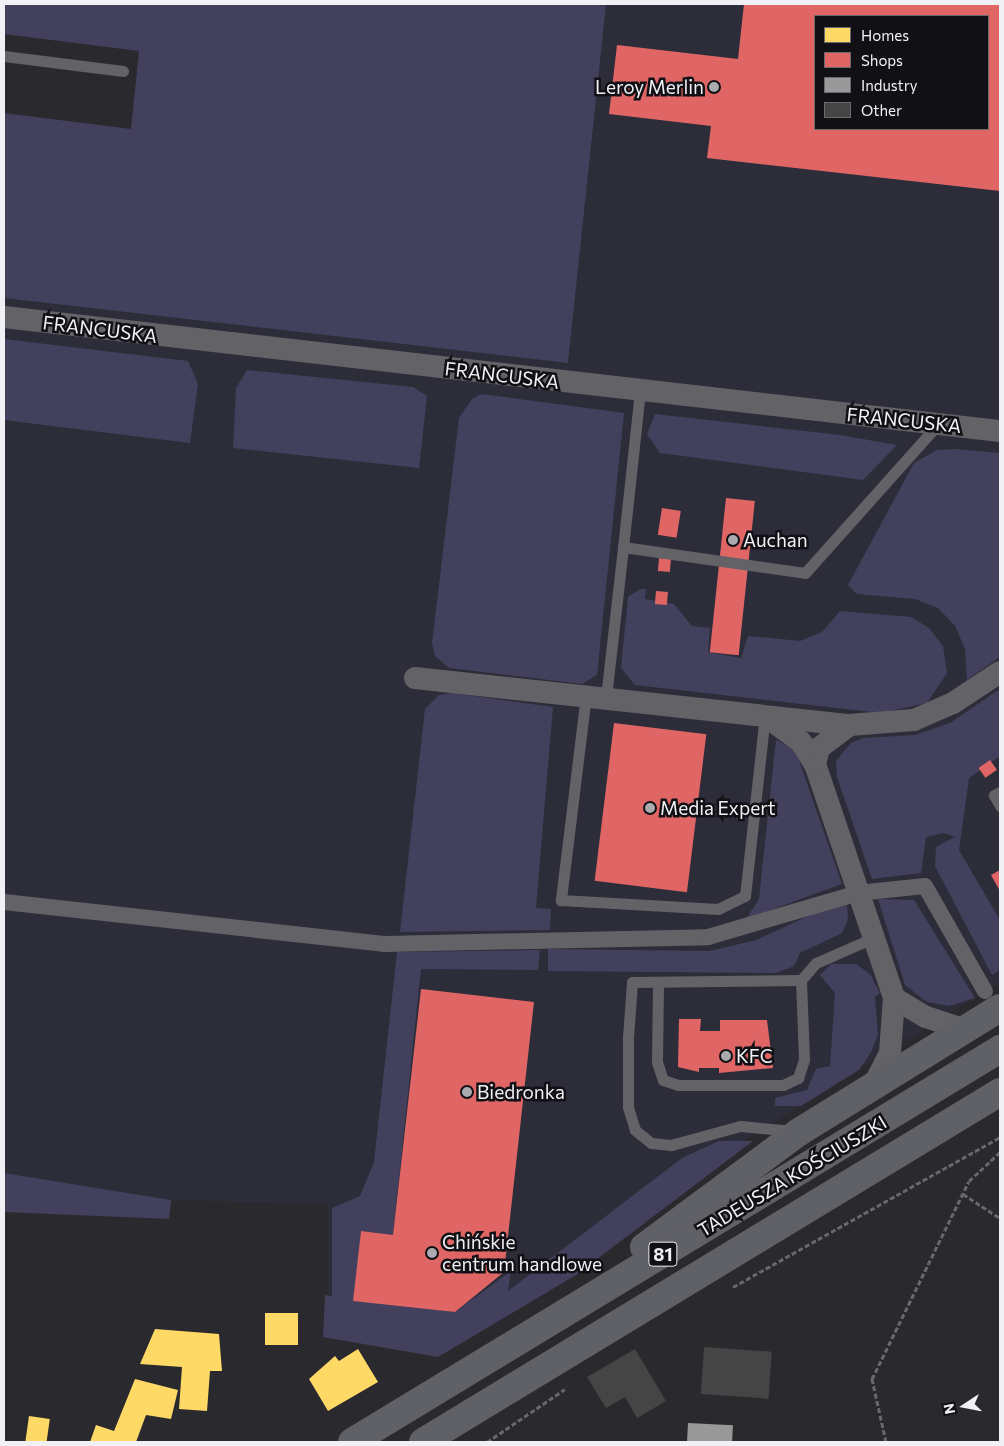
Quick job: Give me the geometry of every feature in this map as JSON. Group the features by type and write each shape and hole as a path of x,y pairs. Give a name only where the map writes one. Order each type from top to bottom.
{"main road":[{"path":"590,1298 648,1244 799,1132 966,1030 992,1000"},
{"name":"TADEUSZA KOŚCIUSZKI","path":"352,1442 1000,1049"},
{"name":"TADEUSZA KOŚCIUSZKI","path":"424,1442 1000,1092"}],"street":[{"name":"FRANCUSKA","path":"4,317 1000,431"},
{"path":"415,678 596,696 849,726 914,720 953,703 1000,672"},
{"path":"764,716 800,742 815,764 872,938 894,998 890,1053 872,1088"},
{"path":"815,764 819,748 849,726"},
{"path":"4,902 384,944 708,937 858,893 925,886 992,1000"},
{"path":"894,998 926,1017 966,1030"}],"lane":[{"path":"4,56 123,71"},
{"path":"640,391 623,547 561,900 718,909 745,896 764,716"},
{"path":"623,547 805,573 938,424"},
{"path":"1000,792 994,796 1000,806"},
{"path":"658,982 657,1062 663,1080 678,1085 783,1086 798,1078 804,1059 802,980 816,963 872,938"},
{"path":"799,1132 740,1126 671,1145 652,1143 635,1130 628,1107 628,1037 632,982 802,980"}],"path":[{"path":"730,1289 1000,1137"},
{"path":"886,1442 872,1379 970,1181 1000,1152"},
{"path":"963,1194 1000,1218"},
{"path":"488,1442 568,1387"}],"shaded area":[{"path":"4,4 606,4 568,363 4,298 4,113 131,129 139,51 4,34"},
{"path":"605,4 1000,4 1000,982 740,1143 451,1346 328,1333 327,1204 171,1200 4,1173 4,298 568,363"},
{"path":"4,339 188,361 198,384 190,443 4,420"},
{"path":"247,370 413,387 427,396 419,468 233,448 236,388"},
{"path":"482,394 624,413 597,675 582,684 449,668 435,656 432,643 459,418 472,399"},
{"path":"655,414 840,435 897,445 863,480 660,453 647,434"},
{"path":"955,449 1000,453 1000,657 967,680 965,649 955,626 938,608 915,599 857,594 848,585 914,463 937,450"},
{"path":"640,589 646,589 645,599 674,604 692,626 710,628 708,652 741,658 748,636 800,641 822,632 840,611 911,617 929,628 943,646 947,673 927,703 881,713 635,685 621,668 628,597"},
{"path":"1000,689 1000,756 969,778 959,850 1000,920 1000,970 992,975 935,866 936,847 955,837 943,833 926,837 921,873 872,879 837,777 836,761 851,743 863,738 915,735 950,723"},
{"path":"452,693 553,707 536,908 551,909 550,930 400,932 425,709 439,695"},
{"path":"776,740 795,749 842,884 746,919 759,899"},
{"path":"878,899 914,900 975,998 949,1006 927,1002 905,985"},
{"path":"847,905 848,920 842,933 800,953 794,966 776,973 548,971 548,949 710,951 756,940 819,911"},
{"path":"540,950 538,970 421,969 393,1235 361,1231 355,1299 455,1312 511,1271 508,1291 682,1158 719,1141 753,1141 576,1275 438,1357 323,1337 325,1295 332,1296 332,1208 360,1196 374,1162 397,952"},
{"path":"831,964 856,964 870,974 880,993 875,997 878,1035 871,1052 859,1070 801,1106 775,1106 775,1098 807,1090 816,1069 830,1066 835,993 820,975"},
{"path":"4,1173 171,1200 169,1219 4,1212"}],"building: Homes":[{"path":"265,1313 298,1313 298,1345 265,1345"},
{"path":"155,1329 219,1334 222,1371 210,1371 207,1411 179,1409 182,1367 140,1364"},
{"path":"358,1349 378,1382 328,1411 309,1379 335,1356 339,1361"},
{"path":"135,1379 178,1390 171,1419 146,1415 136,1442 90,1442 96,1425 114,1431"},
{"path":"29,1416 50,1419 47,1442 25,1442"}],"building: Shops":[{"name":"Leroy Merlin","path":"744,4 1000,4 1000,191 707,158 711,126 609,114 617,45 738,59"},
{"path":"726,498 755,501 739,655 710,652"},
{"path":"662,508 681,511 677,538 658,535"},
{"path":"659,558 671,559 670,572 658,571"},
{"path":"656,591 668,592 667,605 655,604"},
{"name":"Media Expert","path":"614,723 706,734 687,892 595,881"},
{"path":"990,760 997,770 985,778 979,768"},
{"path":"1000,870 1000,891 991,875"},
{"path":"421,989 534,1002 504,1272 455,1312 353,1301 361,1231 393,1235"},
{"name":"KFC","path":"679,1019 701,1019 700,1031 720,1031 720,1020 767,1020 773,1068 719,1073 719,1068 699,1068 699,1072 678,1067"}],"building: Industry":[{"path":"688,1423 733,1425 732,1442 687,1442"}],"building: Other":[{"path":"704,1347 772,1352 769,1399 701,1394"},
{"path":"635,1349 666,1401 637,1418 625,1397 606,1408 587,1377"}],"place":[{"name":"Leroy Merlin","path":"714,87"},
{"name":"Auchan","path":"733,540"},
{"name":"Media Expert","path":"650,808"},
{"name":"KFC","path":"726,1056"},
{"name":"Biedronka","path":"467,1092"},
{"name":"Chińskie centrum handlowe","path":"432,1253"}]}
